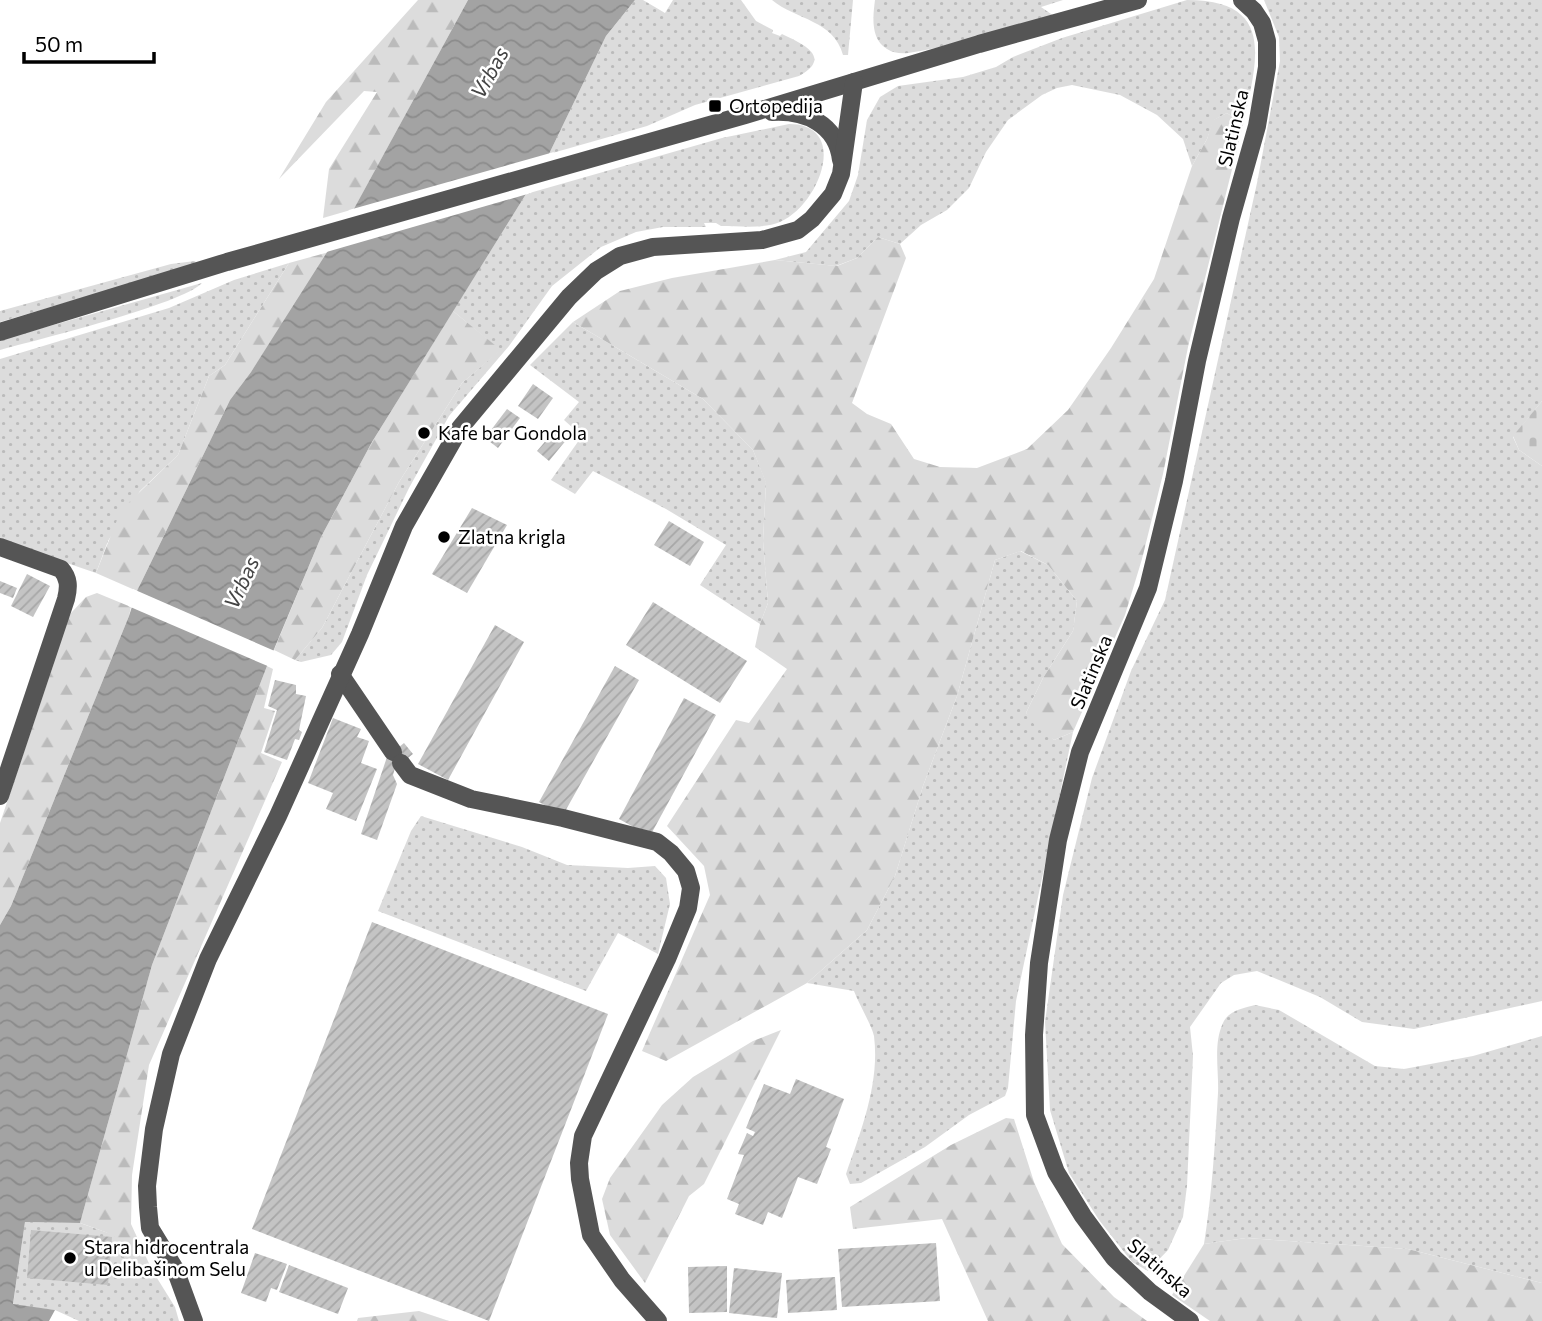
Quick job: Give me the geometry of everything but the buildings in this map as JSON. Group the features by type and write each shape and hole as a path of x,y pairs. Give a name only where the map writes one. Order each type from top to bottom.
{"street":[{"path":"0,332 227,262 1138,0"},
{"name":"Slatinska","path":"1189,1321 1150,1292 1114,1258 1083,1216 1056,1172 1035,1115 1034,1035 1039,963 1058,840 1080,752 1148,588 1174,481 1197,361 1231,218 1257,126 1267,67 1267,41 1262,23 1242,0"},
{"path":"194,1321 175,1269 150,1228 148,1207 147,1186 154,1129 171,1054 208,958 278,816 360,634 404,526 434,469 460,428 569,297 596,271 620,256 653,247 762,240 798,230 825,207 842,169 855,82"},
{"path":"745,115 776,111 816,119 835,141 841,153 842,169"},
{"path":"0,547 61,569 67,579 67,593 0,796"},
{"path":"340,674 410,775 471,799 563,818 657,842 671,853 685,871 691,888 688,908 667,959 583,1136 579,1163 579,1179 591,1235 622,1280 658,1321"}],"green space":[{"path":"418,0 468,0 354,209 323,218 329,169 377,92 364,91 279,179 326,102"},
{"path":"635,0 643,0 665,13 673,0 741,0 756,21 773,30 772,33 780,36 782,34 811,51 814,63 799,76 695,105 647,126 549,154 606,36"},
{"path":"772,0 853,0 848,55 843,55 838,43 823,27"},
{"path":"875,0 1063,0 1041,7 1054,16 963,42 903,53 889,50 878,39 874,27"},
{"path":"1187,0 1216,3 1236,11 1248,23 1254,39 1255,58 1243,125 1227,113 1214,120 1192,166 1183,139 1157,115 1120,95 1072,85 1057,88 1042,95 1008,120 986,152 969,188 947,210 921,225 900,244 878,237 857,258 836,266 775,260 806,252 849,201 858,175 867,120 880,97 898,86 963,77 996,67 1013,57 1062,38"},
{"path":"1264,0 1542,0 1542,401 1513,437 1519,450 1542,466 1542,1001 1414,1029 1362,1022 1320,997 1257,971 1234,975 1221,983 1190,1027 1193,1056 1183,1217 1168,1250 1148,1271 1132,1262 1099,1220 1069,1173 1050,1110 1045,1022 1063,895 1092,778 1131,671 1165,600 1257,183 1280,61 1279,37"},
{"path":"1227,113 1243,125 1188,347 1163,474 1142,559 1125,615 1073,732 1054,740 1036,727 1026,713 1043,678 1073,631 1077,601 1048,565 1021,551 995,560 957,696 923,786 895,876 867,930 807,983 666,1061 642,1051 710,895 704,866 667,826 736,720 749,723 787,669 755,647 768,603 763,541 766,483 753,450 703,399 573,322 620,291 672,278 775,260 837,266 857,258 878,237 900,244 906,258 852,403 867,414 891,424 914,459 940,467 977,468 1027,449 1068,410 1154,279 1192,166 1207,139 1213,120"},
{"path":"789,124 808,128 819,137 824,151 817,184 807,200 780,222 766,226 721,226 704,223 706,227 663,227 636,232 601,247 552,286 509,346 449,416 409,488 367,575 342,642 331,655 301,662 295,660 322,628 399,482 462,383 500,350 453,311 526,194 722,138"},
{"path":"329,252 230,400 137,591 96,573 121,510 178,455 209,376 225,365 289,263"},
{"path":"196,263 177,270 0,322 0,311 171,264"},
{"path":"289,263 225,365 209,376 178,455 140,491 108,541 96,573 0,540 0,359 169,308 234,280"},
{"path":"202,283 167,301 139,311 0,350 0,340"},
{"path":"453,311 501,350 462,383 399,482 322,628 295,660 274,650 321,537 372,442"},
{"path":"573,322 703,399 753,450 766,482 763,541 768,603 760,624 700,585 726,545 666,509 593,471 575,494 551,480 582,436 564,420 579,402 530,365"},
{"path":"1542,401 1542,466 1519,450 1513,436"},
{"path":"1020,551 1048,565 1077,601 1073,631 1043,678 1026,713 1054,740 1073,732 1016,1001 1008,1088 1005,1096 969,1115 925,1147 861,1183 850,1184 846,1174 872,1089 874,1036 854,991 807,983 867,930 895,876 923,786 957,696 995,560"},
{"path":"97,593 131,607 129,616 11,906 0,925 0,823 53,666 60,635 71,613 86,597"},
{"path":"267,666 273,669 264,708 275,711 261,753 282,762 149,1065 132,1175 131,1224 152,1270 133,1272 126,1250 116,1238 80,1223 152,965"},
{"path":"421,816 522,847 567,865 628,868 655,866 666,878 670,904 658,954 618,933 586,991 378,911 411,831"},
{"path":"1255,1005 1279,1010 1375,1066 1404,1069 1473,1056 1542,1036 1542,1283 1408,1249 1246,1238 1204,1244 1216,1131 1218,1040 1228,1016"},
{"path":"781,1030 704,1184 689,1196 645,1283 610,1235 602,1199 610,1178 662,1105 693,1077 753,1041"},
{"path":"1006,1118 1014,1119 1034,1182 1062,1244 1114,1297 1147,1321 988,1321 942,1219 853,1229 850,1207 951,1145"},
{"path":"25,1222 80,1223 117,1236 130,1257 133,1272 152,1270 175,1307 179,1321 79,1321 55,1310 13,1305"},
{"path":"1246,1238 1408,1249 1542,1283 1542,1321 1210,1321 1172,1295 1204,1244"},
{"path":"419,1311 449,1321 357,1321 358,1318"}],"water":[{"name":"Vrbas","path":"468,0 635,0 606,36 549,154 372,442 321,537 267,666 152,965 80,1223 25,1222 13,1304 55,1310 49,1321 0,1321 0,925 11,906 137,591 230,400 251,372 350,216"}],"pier":[{"path":"554,152 531,193 323,253 349,210"},
{"path":"133,589 277,652 270,667 128,606"}],"place":[{"name":"Ortopedija","path":"715,106"},
{"name":"Kafe bar Gondola","path":"424,433"},
{"name":"Zlatna krigla","path":"444,537"},
{"name":"Stara hidrocentrala u Delibašinom Selu","path":"70,1258"}]}
